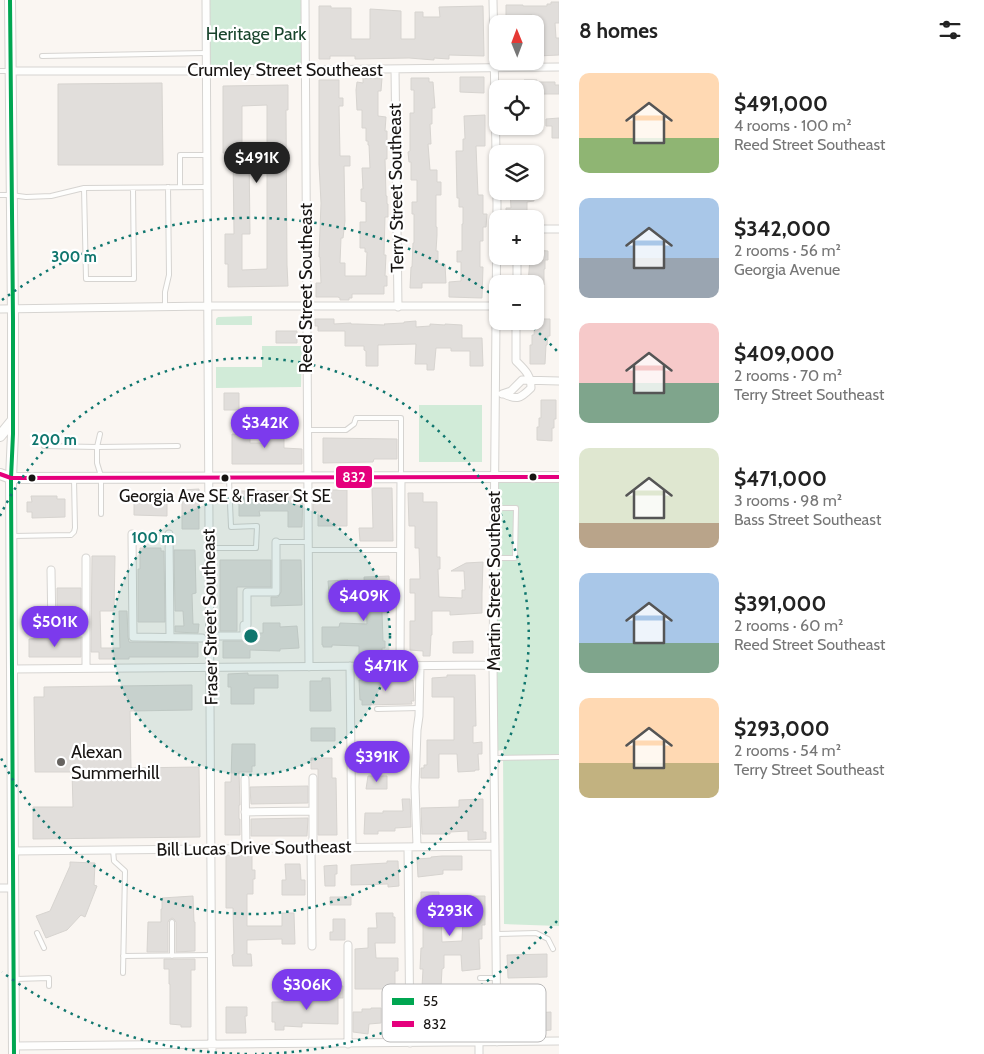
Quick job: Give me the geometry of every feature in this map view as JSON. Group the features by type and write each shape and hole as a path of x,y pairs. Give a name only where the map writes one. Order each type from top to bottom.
{"main road":[{"path":"10,0 5,71 11,195 13,309 11,536 14,1050"},
{"path":"0,436 12,420"},
{"path":"0,474 11,478 101,476 308,478 559,477"}],"street":[{"name":"Fraser Street Southeast","path":"206,0 212,1054"},
{"name":"Reed Street Southeast","path":"305,0 309,667"},
{"name":"Martin Street Southeast","path":"493,0 493,15"},
{"name":"Crumley Street Southeast","path":"544,67 559,67"},
{"name":"Crumley Street Southeast","path":"5,71 489,68"},
{"name":"Terry Street Southeast","path":"395,69 398,306"},
{"name":"Martin Street Southeast","path":"494,70 497,275"},
{"path":"544,229 559,229"},
{"path":"0,309 209,306 489,306"},
{"name":"Martin Street Southeast","path":"498,330 500,395 495,477 493,665 498,984"},
{"path":"500,395 519,398 531,388 531,380 526,371 516,362 516,330"},
{"path":"500,395 511,390 522,380 559,381"},
{"path":"400,666 401,477"},
{"path":"132,534 133,637 202,638"},
{"path":"169,534 170,638"},
{"path":"210,637 244,636 244,625 247,625 247,592 276,592 276,542"},
{"path":"86,558 86,668"},
{"path":"51,570 52,633 86,633"},
{"path":"12,669 493,665"},
{"path":"350,666 352,847"},
{"path":"417,846 415,787 417,730 420,708 420,666"},
{"path":"312,778 312,946"},
{"path":"245,779 246,848"},
{"path":"245,812 312,811"},
{"name":"Bill Lucas Drive Southeast","path":"13,851 495,846"},
{"path":"408,847 409,984"},
{"path":"0,888 13,888"},
{"path":"348,945 348,1044"},
{"path":"546,1041 559,1041"},
{"path":"479,1042 479,1054"},
{"path":"14,1050 212,1045 497,1042"}],"lane":[{"path":"42,56 206,53"},
{"path":"180,187 180,155 207,155"},
{"path":"165,307 165,292 169,275 168,187"},
{"path":"0,195 51,196 84,188 207,187"},
{"path":"84,188 86,279 134,279 133,188"},
{"path":"307,430 346,430 354,424 356,418 401,418 401,477"},
{"path":"100,434 97,447 101,476 102,514"},
{"path":"44,446 178,446"},
{"path":"11,536 71,535 75,528 74,477"},
{"path":"209,548 256,548 257,526 231,527 229,477"},
{"path":"494,558 515,558 516,508 495,508"},
{"path":"276,542 308,546 401,550"},
{"path":"202,638 210,637"},
{"path":"377,709 420,708"},
{"path":"494,758 559,756"},
{"path":"113,850 114,861 125,871 123,973"},
{"path":"172,922 172,956"},
{"path":"37,933 44,948"},
{"path":"496,934 536,933 548,939 554,949"},
{"path":"123,956 212,955"},
{"path":"13,979 49,978 48,986"},
{"path":"480,978 498,978"}],"green space":[{"name":"Heritage Park","path":"208,0 303,0 304,68 209,69"},
{"path":"252,316 252,325 216,325 218,317"},
{"path":"262,346 302,346 301,387 216,388 216,367 262,367"},
{"path":"419,405 482,405 482,462 419,462"},
{"path":"494,479 559,479 559,926 504,924 503,750 495,751"}],"building":[{"path":"551,2 559,2 559,23 555,23 556,38 559,38 559,55 544,56 544,15 506,15 506,5 547,6 547,4 551,4"},
{"path":"319,6 351,8 351,39 370,39 370,9 401,11 401,39 415,39 415,12 423,12 423,17 440,17 439,7 483,6 484,56 449,55 449,59 434,58 434,60 409,58 355,59 355,56 330,56 330,59 319,59"},
{"path":"460,77 484,77 484,93 460,92"},
{"path":"363,78 382,78 381,91 378,91 378,116 386,117 385,131 387,131 387,159 385,159 388,217 385,217 384,255 386,255 385,276 387,276 387,286 384,286 384,294 352,294 352,298 349,298 349,300 340,300 338,297 316,297 316,283 321,283 319,257 321,203 319,80 339,80 339,98 343,98 343,106 339,106 340,156 350,156 350,166 344,166 345,221 343,238 341,238 340,263 345,263 345,276 366,276 367,252 365,252 365,248 360,248 360,222 366,222 366,202 361,201 361,189 363,189 362,168 370,168 369,145 368,141 366,141 366,128 362,128 362,110 357,110 356,90 357,82 363,83"},
{"path":"411,78 429,78 429,82 433,82 435,108 432,108 432,124 430,124 431,144 428,144 430,170 437,170 437,182 441,182 441,195 436,195 436,251 438,251 438,264 445,264 446,283 422,283 422,288 410,288 414,243 412,202 417,202 417,180 411,180 411,162 409,162 408,152 410,151 410,113 414,113 414,90 411,90"},
{"path":"544,82 555,82 555,85 559,85 559,94 544,94"},
{"path":"162,83 163,165 58,165 58,84"},
{"path":"288,85 288,110 286,110 288,286 228,287 228,264 225,264 225,234 234,234 233,153 223,153 223,86","holes":["267,105 267,269 242,270 242,234 250,234 249,151 242,151 242,106"]},
{"path":"485,115 485,146 476,146 478,195 483,195 483,214 487,214 486,227 483,227 483,241 480,241 480,267 483,267 482,298 449,297 449,282 461,281 461,262 457,262 457,251 462,251 463,207 459,207 459,198 457,198 456,151 463,151 463,139 465,139 464,116"},
{"path":"559,118 559,138 552,138 552,126 546,126 546,119"},
{"path":"511,200 534,200 527,202 527,210 506,210 506,208 511,208"},
{"path":"544,251 548,251 544,275 529,275 529,265 544,265"},
{"path":"315,319 334,319 334,324 385,325 416,321 416,327 430,326 430,324 462,325 462,338 482,338 483,366 470,366 470,351 451,351 451,348 436,348 434,370 427,370 427,364 415,364 416,344 378,345 378,366 366,366 364,346 345,346 345,331 318,331 318,326 315,326"},
{"path":"544,319 550,319 550,336 548,336 546,345 545,364 530,364 530,345 532,345 532,335 534,335 534,330 544,330"},
{"path":"276,331 297,331 297,343 276,343"},
{"path":"224,393 239,393 239,410 224,410"},
{"path":"541,400 556,400 556,419 554,419 554,428 552,428 552,441 537,440 537,427 539,427 539,418 541,418"},
{"path":"272,420 284,420 284,448 302,449 302,464 232,464 232,434 250,435 250,443 266,443 266,435 272,435"},
{"path":"323,438 397,439 397,459 374,459 373,462 323,463"},
{"path":"372,488 392,488 393,541 360,541 359,528 373,528"},
{"path":"199,489 199,529 182,529 182,490"},
{"path":"347,490 347,526 318,526 318,511 313,512 313,491"},
{"path":"239,491 303,491 302,527 288,527 288,511 259,511 260,516 239,516"},
{"path":"408,493 423,493 423,502 437,502 437,557 440,557 440,569 438,569 439,597 462,598 462,590 465,590 464,571 451,571 466,563 483,562 482,613 450,615 450,611 432,611 430,656 423,656 423,651 410,650 410,621 415,621 415,593 410,593 410,579 420,579 419,548 415,548 415,526 409,526"},
{"path":"134,495 167,495 167,516 134,515"},
{"path":"31,496 57,496 57,499 65,499 65,517 32,518 32,512 27,512 27,502 32,502"},
{"path":"140,548 161,548 161,551 164,551 165,622 138,622"},
{"path":"174,550 195,550 196,593 192,594 193,624 199,624 198,633 175,632 175,626 184,626 183,611 175,611"},
{"path":"92,556 115,556 114,611 100,611 101,648 120,648 119,611 127,611 129,642 198,643 198,657 99,659 99,652 91,652"},
{"path":"220,560 271,560 271,587 237,587 237,631 220,631"},
{"path":"281,560 301,560 302,605 271,606 271,597 278,597 281,592"},
{"path":"389,576 390,592 385,592 386,612 382,612 385,648 382,648 382,654 359,654 359,646 332,645 332,647 323,647 322,627 339,627 340,623 367,624 364,577"},
{"path":"348,580 348,594 329,594 328,581"},
{"path":"57,588 81,588 81,628 57,628"},
{"path":"263,623 280,623 280,627 297,626 299,648 280,649 280,651 250,650 250,658 223,658 223,641 246,641 249,638 249,633 263,633"},
{"path":"81,638 81,657 29,657 29,639"},
{"path":"473,641 473,653 453,653 453,642"},
{"path":"248,673 248,675 278,675 278,688 254,688 254,704 231,704 231,687 228,687 228,674"},
{"path":"447,675 475,675 476,726 473,726 473,743 482,742 482,754 478,754 479,770 458,772 457,754 439,754 439,778 421,778 421,768 427,765 427,740 454,740 454,697 432,697 432,678 447,677"},
{"path":"322,678 330,678 331,711 310,711 310,681 322,681"},
{"path":"359,680 413,680 414,701 411,701 412,704 362,705"},
{"name":"Alexan Summerhill","path":"192,685 192,710 130,711 131,768 199,767 200,837 33,839 33,807 73,807 72,772 35,772 34,697 44,697 44,687"},
{"path":"311,728 335,728 335,741 311,741"},
{"path":"232,744 255,744 255,766 252,766 252,772 239,772 240,835 225,835 225,782 231,782"},
{"path":"311,758 332,758 332,778 336,778 337,835 318,835 318,769 311,769"},
{"path":"368,776 387,776 387,789 366,789"},
{"path":"308,786 308,803 251,804 250,787"},
{"path":"402,799 410,799 411,827 395,828 395,831 378,831 378,834 364,834 365,813 403,811"},
{"path":"483,799 483,832 486,832 486,839 468,840 468,831 450,832 450,834 422,834 421,808 459,807 459,800"},
{"path":"308,818 307,836 251,836 251,819"},
{"path":"226,855 252,856 252,870 255,870 255,879 253,879 253,894 247,894 247,926 282,926 282,913 294,913 295,944 282,944 282,939 247,940 247,954 251,954 252,966 233,966 233,908 226,908"},
{"path":"462,856 462,870 443,870 443,874 418,877 417,859"},
{"path":"387,861 398,861 399,886 388,887 388,884 351,885 351,865 387,863"},
{"path":"70,862 95,863 94,885 97,886 85,917 81,915 67,930 46,938 36,916 50,911 70,866"},
{"path":"285,864 300,864 301,880 305,880 305,895 282,895 282,880 286,880"},
{"path":"337,865 335,886 325,886 324,866"},
{"path":"421,892 439,892 439,896 442,896 442,942 462,941 463,918 461,896 485,896 485,925 482,925 482,939 479,939 480,969 462,971 461,955 444,955 441,984 422,984 423,969 420,969 421,948 423,948 423,903 421,903"},
{"path":"193,896 195,951 176,952 176,922 172,918 168,922 168,952 147,952 148,922 161,922 162,898"},
{"path":"330,897 351,897 351,905 330,905"},
{"path":"376,913 393,913 393,917 395,917 395,943 375,943 376,958 398,958 395,984 382,984 382,989 355,989 355,949 368,948 368,928 377,928"},
{"path":"333,919 345,919 345,940 330,940 330,932 333,932"},
{"path":"547,954 547,977 508,978 507,955"},
{"path":"164,959 195,959 195,970 191,970 191,1027 170,1024 169,969 164,969"},
{"path":"329,986 343,986 343,998 338,998 338,1024 302,1023 302,1027 284,1026 284,1030 275,1030 275,1022 272,1022 272,1002 284,1002 284,999 293,1001 328,1001"},
{"path":"226,1007 247,1007 247,1016 245,1016 246,1033 226,1033"},
{"path":"381,1008 381,1023 369,1024 368,1034 353,1032 353,1012 362,1012 362,1009"},
{"path":"546,1012 551,1012 551,1030 546,1030"}],"transit line":[{"name":"55","path":"10,0 13,319 11,478 14,1054"},
{"name":"832","path":"0,474 11,478 559,477"}],"place":[{"name":"Georgia Ave SE & Fraser St SE","path":"225,478"},
{"name":"Alexan Summerhill","path":"61,762"}]}
